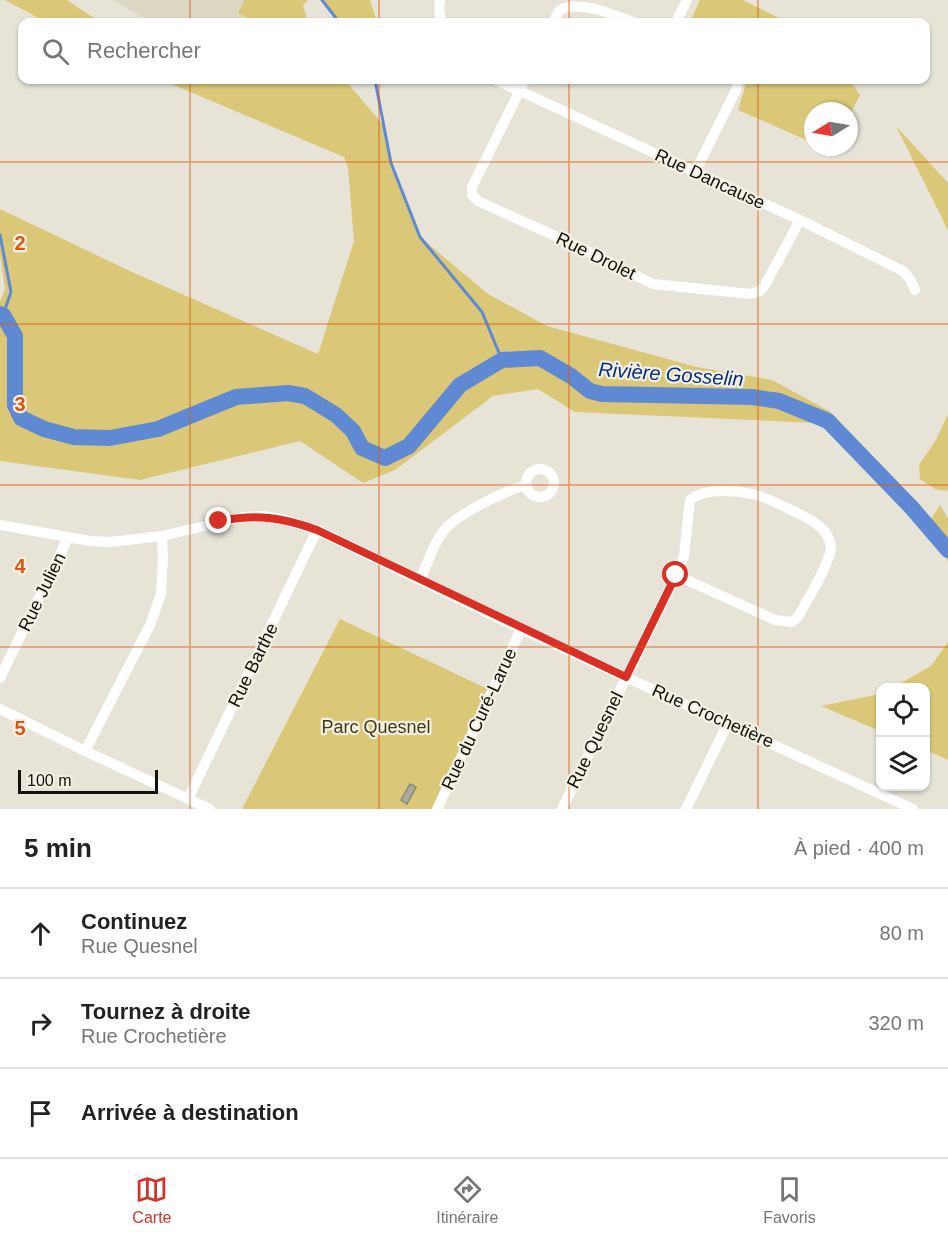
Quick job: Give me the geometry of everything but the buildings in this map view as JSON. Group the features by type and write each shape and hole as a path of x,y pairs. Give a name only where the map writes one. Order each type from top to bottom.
{"street":[{"path":"440,0 438,9 440,18"},
{"path":"556,18 560,10 568,3 579,0 624,18"},
{"path":"678,18 687,0"},
{"name":"Rue Dancause","path":"505,84 800,220 903,271 915,290"},
{"path":"519,90 523,84"},
{"path":"694,172 737,84"},
{"name":"Rue Drolet","path":"519,90 472,187 472,195 478,201 577,246 645,281 653,284 755,294 764,287 800,220"},
{"path":"420,580 447,526 510,490 526,485"},
{"name":"Rue Quesnel","path":"562,809 684,556 690,500 697,494 708,491 751,494 764,498 819,525 826,533 831,545 830,557 798,617 792,622 775,620 676,575"},
{"name":"Rue Crochetière","path":"0,525 90,542 110,542 162,536 243,516 282,519 317,530 521,628 913,809"},
{"name":"Rue Barthe","path":"188,799 317,530"},
{"path":"85,751 150,625 161,594 164,558 162,536"},
{"name":"Rue Julien","path":"0,678 68,538"},
{"name":"Rue du Curé-Larue","path":"437,809 521,628"},
{"path":"0,709 210,809"},
{"path":"686,809 728,723"}],"shaded area":[{"path":"112,0 265,0 255,18 145,18"}],"green space":[{"path":"5,0 67,0 94,18 39,18"},
{"path":"244,0 308,0 303,5 307,18 248,18 238,13"},
{"path":"322,0 370,0 376,18 336,18"},
{"path":"700,0 743,0 779,18 692,18"},
{"path":"171,84 348,84 385,127 391,163 420,237 488,294 547,326 697,367 772,380 831,412 828,421 817,423 575,412 538,389 493,396 395,470 363,483 300,441 140,480 0,461 0,301 5,289 0,254 0,209 132,272 318,354 354,241 348,168 344,157"},
{"path":"746,84 852,84 860,95 856,102 804,102 804,139 738,110"},
{"path":"896,126 948,183 948,231 942,218"},
{"path":"948,414 947,491 935,489 920,479 919,465 936,440"},
{"path":"940,505 948,518 948,562 927,525"},
{"name":"Parc Quesnel","path":"340,619 492,691 437,809 242,809"},
{"path":"948,642 948,760 930,752 930,683 901,683 931,666"},
{"path":"876,695 876,729 821,706"}],"waterway":[{"path":"322,0 336,18"},
{"path":"376,84 391,163 420,237 482,312 502,360"},
{"path":"0,235 11,292 3,315"},
{"name":"Rivière Gosselin","path":"0,314 3,315 15,336 15,405 21,418 44,429 74,437 110,438 158,429 236,397 288,393 305,396 336,415 353,431 362,448 385,458 409,446 460,385 502,360 540,358 571,376 590,391 602,394 752,397 779,401 828,421 912,508 948,550"}],"route":[{"path":"219,521 243,516 263,516 294,522 317,530 626,677 676,575"}]}
